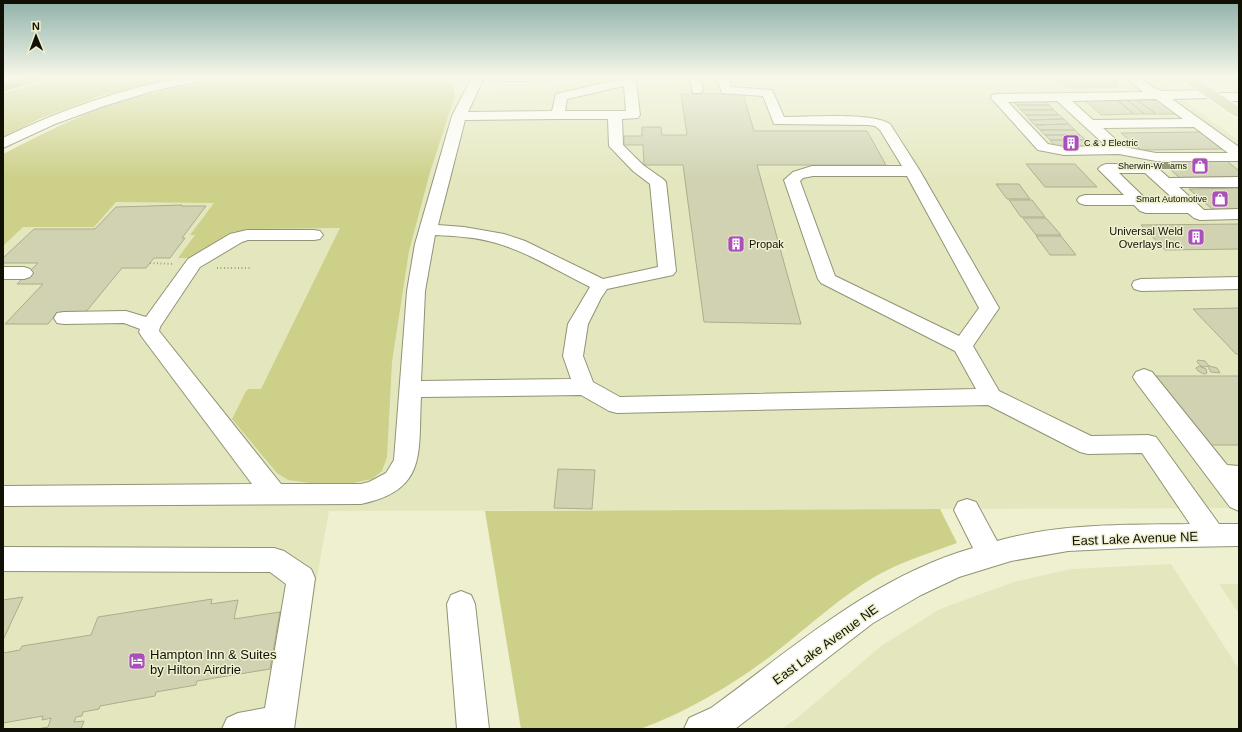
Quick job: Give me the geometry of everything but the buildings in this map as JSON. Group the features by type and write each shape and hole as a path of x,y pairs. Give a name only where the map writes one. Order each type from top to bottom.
{"street":[{"path":"3,144 45,123 74,111"},
{"path":"3,496 361,494 377,491 397,478 406,460 416,291 428,229 461,111"},
{"path":"558,116 559,111"},
{"path":"459,116 633,116 633,111"},
{"path":"775,111 779,121 868,121 879,123 885,127 912,171 989,308 963,346"},
{"path":"1009,111 1043,147 1064,151 1119,150"},
{"path":"1076,111 1119,150 1152,163 1165,183 1200,215 1239,214"},
{"path":"1182,111 1239,155"},
{"path":"584,387 573,356 578,324 592,297 601,286 667,270 658,182 638,168 616,146 615,116"},
{"path":"1090,124 1198,123"},
{"path":"1192,208 1146,208 1106,169 1239,155"},
{"path":"912,171 812,171 798,175 792,180 827,280 963,346 991,397"},
{"path":"1165,183 1239,182"},
{"path":"1086,200 1138,200"},
{"path":"428,229 464,232 498,238 519,246 601,286"},
{"path":"274,494 149,332 150,326 194,263 236,238 247,235 314,235"},
{"path":"3,273 24,273"},
{"path":"1141,285 1239,283"},
{"path":"64,318 126,317 150,326"},
{"path":"1144,377 1230,475 1239,500"},
{"path":"409,389 584,387 617,405 991,397 1088,445 1148,444 1226,535"},
{"path":"967,510 990,554"},
{"name":"East Lake Avenue NE","path":"700,729 722,719 863,613 911,586 953,566 990,554 1068,539 1128,536 1226,535"},
{"path":"3,559 274,560 301,578 278,725 238,729"},
{"path":"461,604 473,729"}],"shaded area":[{"path":"337,111 1198,111 1239,141 1239,508 329,511 303,655 292,729 3,729 3,171"},
{"path":"1171,564 1239,669 1239,729 782,729 801,715 881,646 940,609 1014,582 1071,569"},
{"path":"1219,584 1239,584 1239,613"}],"green space":[{"path":"3,111 60,111 39,119 3,137"},
{"path":"94,111 450,111 430,172 409,251 392,362 387,457 382,471 372,479 353,483 318,484 288,480 277,473 232,419 246,391 249,389 261,389 340,228 249,229 233,232 189,258 178,258 195,235 190,235 214,203 116,202 94,227 23,227 3,246 3,154"},
{"path":"940,509 957,543 895,566 876,576 839,601 749,672 714,694 677,714 640,729 521,729 485,511"}],"place":[{"name":"C & J Electric","path":"1071,143"},
{"name":"Sherwin-Williams","path":"1200,166"},
{"name":"Smart Automotive","path":"1220,199"},
{"name":"Universal Weld Overlays Inc.","path":"1196,237"},
{"name":"Propak","path":"736,244"},
{"name":"Hampton Inn & Suites by Hilton Airdrie","path":"137,661"}]}
